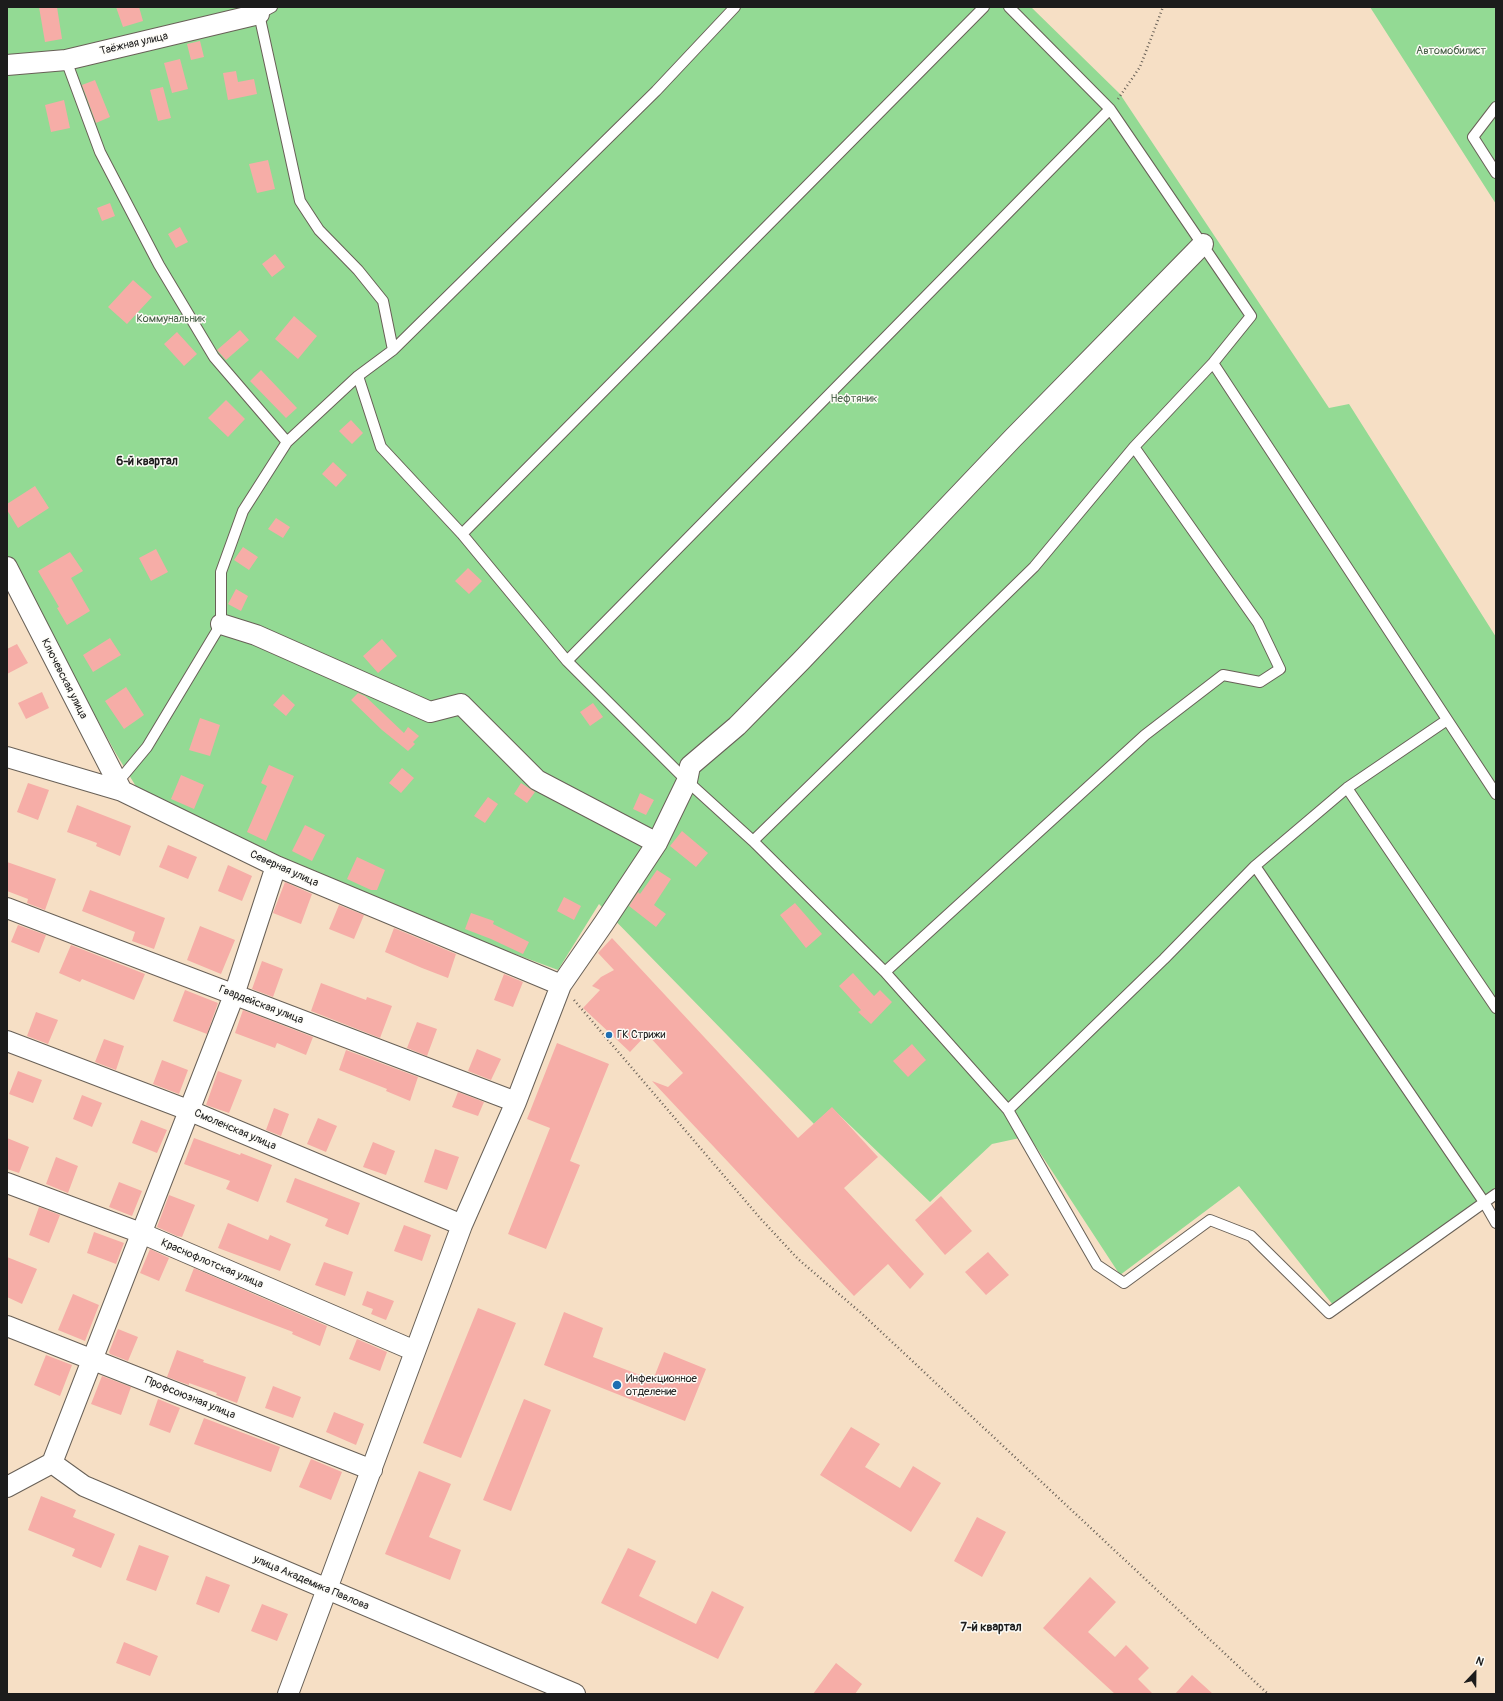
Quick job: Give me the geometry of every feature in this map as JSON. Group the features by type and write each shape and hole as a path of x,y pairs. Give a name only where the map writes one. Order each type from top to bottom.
{"street":[{"name":"Таёжная улица","path":"7,65 66,60 266,10"},
{"path":"288,1694 462,1225 516,1102 561,985 657,843 687,781 690,766 737,726 801,661 1013,438 1202,244"},
{"name":"Ключевская улица","path":"7,567 119,787"},
{"path":"221,624 256,635 430,712 461,704 537,780 657,843"},
{"name":"Северная улица","path":"7,757 119,787 276,866 561,985"},
{"path":"7,1487 52,1463 234,995 276,866"},
{"name":"Гвардейская улица","path":"7,908 516,1102"},
{"name":"Смоленская улица","path":"7,1041 188,1110 462,1225"},
{"name":"Краснофлотская улица","path":"7,1183 141,1233 415,1351"},
{"name":"Профсоюзная улица","path":"7,1326 372,1470"},
{"name":"улица Академика Павлова","path":"52,1463 84,1486 574,1694"}],"lane":[{"path":"119,787 147,747 221,624 221,572 223,565 243,511 287,442 358,376 393,350 656,91 735,7"},
{"path":"462,534 984,7"},
{"path":"753,841 1034,568 1134,447 1213,363 1251,316 1110,109 1009,7"},
{"path":"266,10 300,201 319,230 358,270 383,301 393,350"},
{"path":"66,60 100,152 159,265 214,357 287,442"},
{"path":"1496,108 1473,137 1496,173"},
{"path":"567,661 1110,109"},
{"path":"1213,363 1496,794"},
{"path":"358,376 381,446 462,534 567,661 687,781 753,841 885,972 1008,1110 1097,1265 1124,1283 1210,1220 1251,1236 1329,1313 1496,1194"},
{"path":"885,972 1145,735 1223,676 1260,682 1280,668 1258,623 1134,447"},
{"path":"1008,1110 1164,959 1255,866 1347,788 1447,720"},
{"path":"1347,788 1496,1008"},
{"path":"1255,866 1484,1202 1496,1223"}],"path":[{"path":"1110,109 1140,67 1163,7"},
{"path":"561,985 755,1212 798,1259 860,1312 1268,1694"}],"green space":[{"name":"Нефтяник","path":"7,7 1031,7 1120,94 1329,408 1349,404 1496,637 1496,1187 1333,1305 1239,1186 1120,1275 1029,1136 992,1144 930,1202 832,1108 814,1124 599,904 558,970 385,906 140,793 115,752 7,555"},
{"name":"Автомобилист","path":"1370,7 1496,7 1496,204"}],"building":[{"path":"39,7 57,7 62,39 45,42"},
{"path":"116,7 139,7 143,21 123,27"},
{"path":"200,41 204,57 191,60 187,44"},
{"path":"180,59 188,89 172,93 164,63"},
{"path":"236,71 238,82 254,79 257,94 228,100 223,73"},
{"path":"95,80 110,117 96,123 82,85"},
{"path":"163,87 171,118 158,121 150,90"},
{"path":"64,100 70,128 51,132 45,105"},
{"path":"268,160 275,189 257,193 249,164"},
{"path":"110,203 115,216 102,221 97,208"},
{"path":"180,227 188,242 176,248 168,234"},
{"path":"275,254 285,267 272,277 262,264"},
{"path":"133,280 152,297 127,324 108,307"},
{"path":"294,316 317,336 298,359 275,339"},
{"path":"240,330 249,340 226,360 217,350"},
{"path":"177,332 197,354 184,366 164,344"},
{"path":"261,370 297,408 286,418 250,381"},
{"path":"226,400 245,419 228,437 208,418"},
{"path":"351,420 363,433 352,444 339,431"},
{"path":"333,462 347,475 336,487 322,474"},
{"path":"35,486 49,508 18,528 7,510 7,504"},
{"path":"276,518 290,527 283,538 268,529"},
{"path":"243,547 258,557 249,570 234,560"},
{"path":"156,549 168,572 151,581 139,558"},
{"path":"70,552 83,571 71,578 90,611 67,625 57,608 59,607 38,571"},
{"path":"468,568 482,581 469,594 455,581"},
{"path":"236,589 248,596 241,611 228,604"},
{"path":"110,638 121,655 93,672 83,655"},
{"path":"382,639 397,656 378,673 363,656"},
{"path":"17,644 28,663 7,674 7,649"},
{"path":"126,687 144,715 124,729 105,701"},
{"path":"42,692 49,708 26,719 18,703"},
{"path":"358,693 365,696 404,733 408,727 419,736 413,742 415,744 408,751 382,730 351,700"},
{"path":"283,694 295,705 286,716 273,705"},
{"path":"593,703 603,717 590,726 580,712"},
{"path":"200,718 220,725 210,756 189,750"},
{"path":"269,765 294,776 266,841 247,832 267,786 261,783"},
{"path":"402,768 414,778 401,793 389,783"},
{"path":"181,775 204,785 194,809 171,799"},
{"path":"28,783 49,790 38,820 17,812"},
{"path":"521,783 535,792 527,803 514,794"},
{"path":"640,793 654,800 646,815 633,809"},
{"path":"488,797 498,804 485,823 474,816"},
{"path":"77,805 131,826 120,856 96,846 97,843 67,832"},
{"path":"305,825 325,835 312,861 292,851"},
{"path":"682,831 708,853 696,867 670,846"},
{"path":"168,845 197,857 188,879 159,867"},
{"path":"357,857 385,870 377,890 371,890 347,879"},
{"path":"7,862 56,879 45,910 27,903 28,899 7,891"},
{"path":"228,865 252,876 242,901 218,891"},
{"path":"657,870 671,879 654,905 666,914 656,927 629,906 638,892 640,894"},
{"path":"285,882 312,894 301,924 273,913"},
{"path":"90,890 165,918 154,949 132,941 135,932 82,911"},
{"path":"564,897 581,906 574,920 557,911"},
{"path":"795,903 822,934 806,948 780,915"},
{"path":"339,905 364,915 354,939 329,929"},
{"path":"471,913 494,921 493,924 529,942 523,954 465,929"},
{"path":"18,925 46,935 39,953 11,942"},
{"path":"200,926 235,940 221,974 187,960"},
{"path":"394,928 456,954 448,978 385,952"},
{"path":"612,938 798,1138 832,1107 878,1157 844,1188 924,1274 910,1289 888,1264 854,1296 652,1081 668,1087 683,1073 647,1034 630,1052 583,1008 600,990 592,986 601,977 614,970 598,953"},
{"path":"71,945 145,974 134,1000 82,979 80,982 59,973"},
{"path":"262,961 283,969 273,997 252,989"},
{"path":"853,973 874,996 880,990 892,1002 871,1024 858,1012 861,1010 839,986"},
{"path":"504,974 523,982 513,1007 494,1000"},
{"path":"321,983 366,1000 367,997 392,1006 380,1038 311,1011"},
{"path":"185,990 218,1003 207,1034 173,1021"},
{"path":"243,1010 313,1037 306,1055 277,1043 275,1048 235,1033"},
{"path":"36,1012 58,1020 48,1044 27,1036"},
{"path":"417,1022 437,1029 427,1056 407,1048"},
{"path":"104,1039 124,1046 116,1070 95,1062"},
{"path":"557,1043 609,1064 570,1161 580,1165 546,1249 508,1234 550,1128 527,1119"},
{"path":"912,1044 926,1060 908,1077 893,1061"},
{"path":"477,1049 501,1059 491,1080 468,1071"},
{"path":"346,1050 418,1077 410,1101 386,1091 387,1089 339,1070"},
{"path":"162,1060 188,1070 179,1094 153,1084"},
{"path":"18,1071 42,1080 33,1103 9,1094"},
{"path":"218,1071 242,1080 229,1113 206,1105"},
{"path":"458,1092 484,1102 478,1116 452,1107"},
{"path":"82,1095 102,1103 92,1127 73,1119"},
{"path":"274,1108 289,1114 281,1136 266,1130"},
{"path":"318,1118 337,1126 326,1152 307,1144"},
{"path":"141,1120 167,1130 157,1153 132,1143"},
{"path":"7,1138 29,1147 19,1173 7,1169"},
{"path":"194,1138 272,1165 258,1202 226,1189 230,1181 184,1164"},
{"path":"373,1142 395,1151 386,1175 363,1167"},
{"path":"435,1149 459,1157 447,1190 424,1182"},
{"path":"56,1157 78,1166 68,1193 46,1184"},
{"path":"295,1178 360,1203 348,1235 325,1226 328,1219 286,1202"},
{"path":"119,1182 142,1191 132,1216 109,1207"},
{"path":"169,1195 195,1205 182,1237 157,1227"},
{"path":"941,1196 972,1231 945,1255 915,1220"},
{"path":"39,1207 60,1215 49,1243 29,1235"},
{"path":"228,1223 268,1240 270,1235 291,1244 280,1271 218,1248"},
{"path":"404,1225 431,1235 422,1261 394,1251"},
{"path":"94,1232 124,1243 116,1264 87,1253"},
{"path":"150,1249 169,1258 159,1281 140,1273"},
{"path":"988,1252 1009,1275 986,1295 965,1272"},
{"path":"7,1257 37,1269 22,1304 7,1297"},
{"path":"324,1262 353,1272 345,1296 315,1285"},
{"path":"194,1268 327,1326 320,1346 292,1334 293,1332 185,1291"},
{"path":"367,1291 394,1301 386,1320 371,1314 373,1309 362,1305"},
{"path":"73,1294 99,1305 85,1341 58,1330"},
{"path":"478,1308 516,1323 461,1458 423,1443"},
{"path":"564,1312 603,1328 593,1357 653,1380 664,1352 706,1369 685,1421 544,1365"},
{"path":"118,1329 138,1337 128,1361 110,1354 109,1352"},
{"path":"357,1339 387,1352 380,1371 349,1359"},
{"path":"177,1350 204,1360 203,1362 246,1377 237,1403 216,1395 217,1393 167,1377"},
{"path":"46,1355 72,1365 60,1396 34,1385"},
{"path":"102,1376 131,1387 121,1415 91,1404"},
{"path":"273,1386 301,1397 293,1418 265,1408"},
{"path":"158,1399 180,1408 170,1433 149,1425"},
{"path":"524,1399 551,1410 511,1511 483,1500"},
{"path":"334,1412 364,1424 356,1445 326,1432"},
{"path":"204,1418 280,1447 271,1472 194,1444"},
{"path":"851,1427 880,1444 865,1467 900,1488 913,1466 941,1483 911,1532 820,1475"},
{"path":"311,1459 342,1472 331,1500 299,1487"},
{"path":"419,1471 451,1484 429,1537 461,1550 450,1580 385,1554"},
{"path":"41,1496 76,1510 73,1517 115,1534 101,1568 72,1556 75,1549 28,1530"},
{"path":"977,1517 1006,1532 982,1577 954,1561"},
{"path":"139,1545 169,1556 156,1591 126,1580"},
{"path":"628,1548 656,1561 639,1596 696,1624 712,1591 744,1607 718,1659 601,1603"},
{"path":"206,1576 230,1585 219,1613 196,1604"},
{"path":"1090,1577 1116,1602 1088,1632 1115,1657 1126,1645 1149,1668 1138,1679 1153,1694 1115,1694 1043,1628"},
{"path":"262,1604 288,1614 277,1641 251,1631"},
{"path":"124,1642 158,1656 150,1676 116,1663"},
{"path":"836,1663 862,1684 855,1694 813,1694"},
{"path":"1192,1675 1213,1694 1175,1694"}],"place":[{"name":"ГК Стрижи","path":"609,1035"},
{"name":"Инфекционное отделение","path":"617,1385"}],"district":[{"name":"6-й квартал","path":"147,462"},
{"name":"7-й квартал","path":"991,1628"}],"park label":[{"name":"Коммунальник","path":"171,319"}]}
